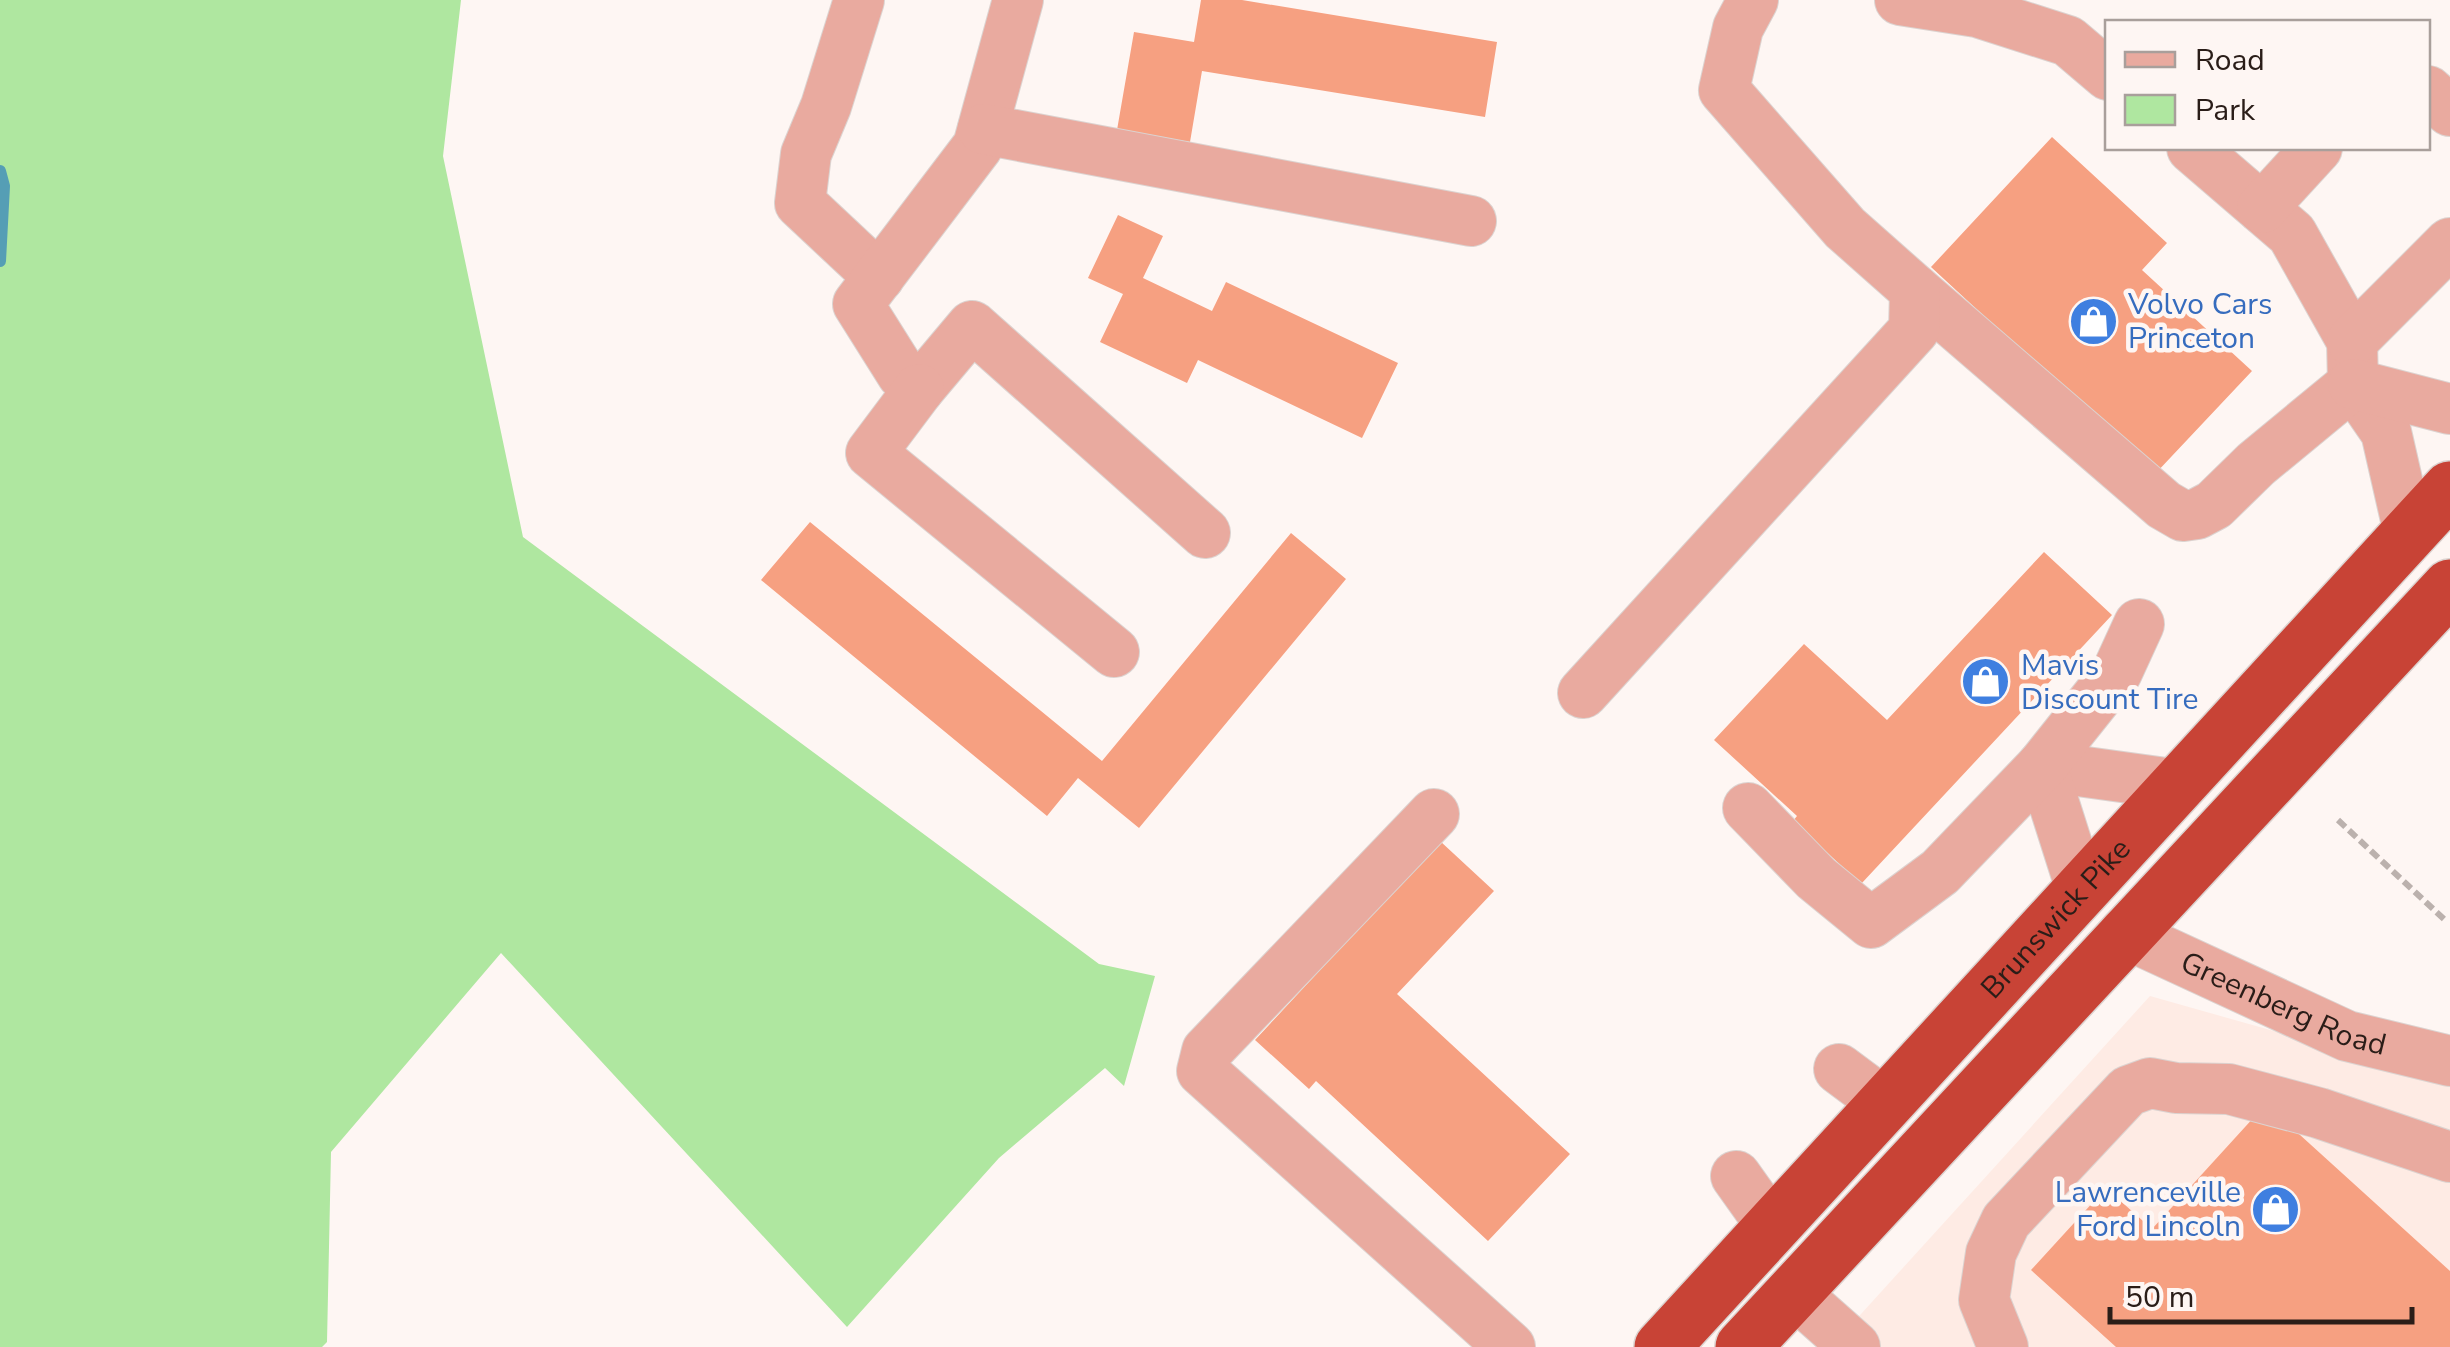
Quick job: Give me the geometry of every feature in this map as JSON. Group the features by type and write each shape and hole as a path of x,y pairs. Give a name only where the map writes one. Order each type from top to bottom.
{"highway":[{"name":"Brunswick Pike","path":"1662,1347 2450,488"},
{"name":"Brunswick Pike","path":"1742,1347 2450,586"}],"street":[{"path":"859,0 826,106 806,154 800,203 868,290 902,374 919,389"},
{"path":"868,290 978,146 1018,0"},
{"path":"1752,0 1738,28 1724,90 1845,228 2164,505 2183,516 2214,505 2256,464 2352,362 2450,243"},
{"path":"1900,0 1976,12 2068,41 2105,72"},
{"path":"2430,93 2450,110"},
{"path":"983,129 1471,221"},
{"path":"2194,150 2292,234 2386,432 2409,533"},
{"path":"2262,208 2315,150"},
{"path":"1583,693 1914,330 1915,290"},
{"path":"1114,652 872,453 919,389 972,326 1204,533"},
{"path":"2352,362 2450,409"},
{"path":"1748,808 1816,878 1870,923 1940,872 2042,766 2117,672 2139,624"},
{"path":"2042,766 2180,785"},
{"path":"2042,766 2082,892"},
{"path":"1434,814 1207,1051 1202,1071 1510,1347"},
{"name":"Greenberg Road","path":"2124,934 2348,1036 2450,1061"},
{"path":"1838,1068 1886,1104"},
{"path":"2002,1347 1984,1300 1991,1253 2006,1220 2128,1091 2150,1083 2230,1090 2319,1113 2442,1162"},
{"path":"1736,1176 1773,1228"},
{"path":"1793,1292 1854,1347"}],"path":[{"path":"2338,820 2446,921"}],"shaded area":[{"path":"2150,996 2450,1081 2450,1347 1831,1347"}],"green space":[{"path":"0,0 461,0 443,156 523,537 1099,964 1155,976 1124,1086 1105,1068 999,1158 847,1327 501,953 331,1152 327,1342 322,1347 0,1347"}],"building":[{"path":"1201,0 1242,0 1497,42 1485,117 1202,71 1190,142 1117,130 1134,32 1194,42"},
{"name":"Volvo Cars Princeton","path":"2052,137 2167,243 2142,270 2252,371 2155,474 1931,267"},
{"path":"1118,215 1163,236 1143,278 1212,311 1226,282 1398,363 1362,438 1198,360 1187,383 1100,342 1123,294 1088,278"},
{"path":"810,522 1102,761 1291,533 1346,579 1139,828 1078,778 1047,816 761,580"},
{"name":"Mavis Discount Tire","path":"2044,552 2112,615 1861,884 1793,821 1797,816 1714,740 1804,644 1887,720"},
{"path":"1440,841 1494,891 1397,994 1570,1154 1488,1241 1316,1081 1309,1089 1255,1040"},
{"name":"Lawrenceville Ford Lincoln","path":"2266,1104 2450,1271 2450,1347 2116,1347 2031,1270 2106,1188 2152,1229"}],"waterway":[{"path":"0,171 4,186 0,261"}],"place":[{"name":"Volvo Cars Princeton","path":"2093,321"},
{"name":"Mavis Discount Tire","path":"1986,682"},
{"name":"Lawrenceville Ford Lincoln","path":"2276,1209"}]}
